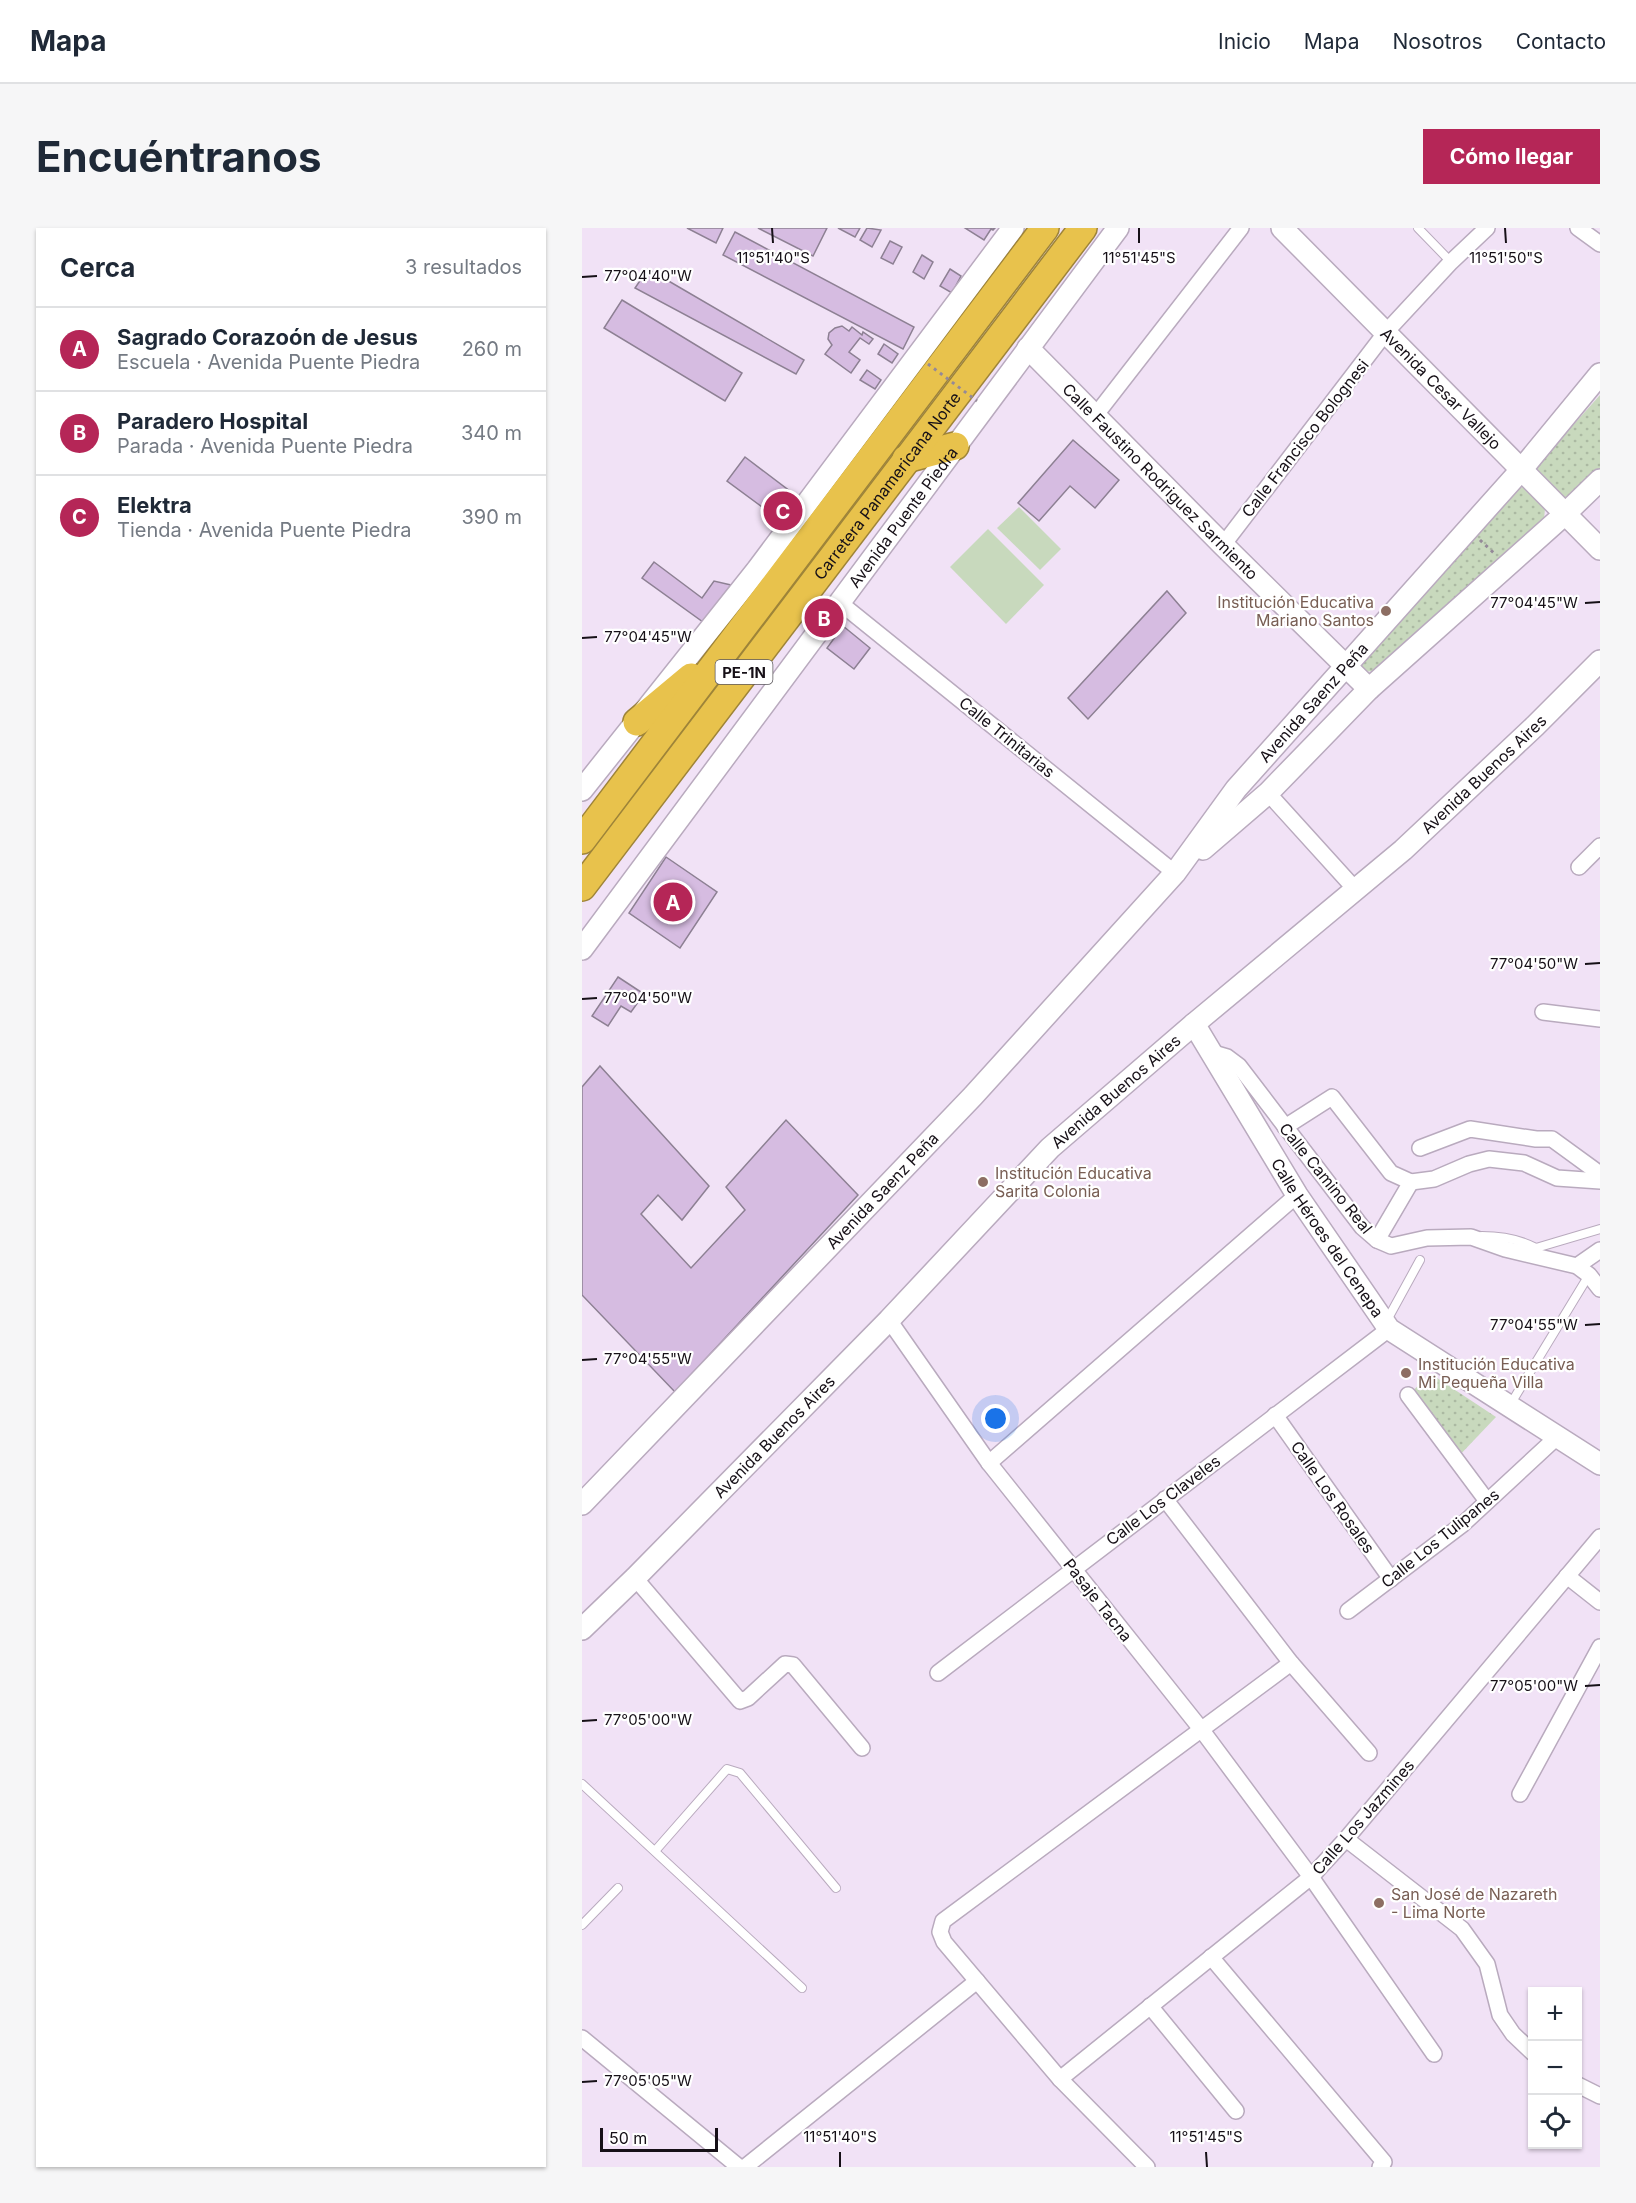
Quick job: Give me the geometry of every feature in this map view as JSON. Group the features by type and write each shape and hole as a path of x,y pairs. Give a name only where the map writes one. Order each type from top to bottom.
{"highway":[{"name":"Carretera Panamericana Norte","path":"582,840 1046,228"},
{"name":"Carretera Panamericana Norte","path":"582,886 1083,228"},
{"path":"906,459 955,446"},
{"path":"637,722 671,696 740,631"}],"main road":[{"path":"582,790 778,541 1013,228"},
{"name":"Avenida Puente Piedra","path":"582,950 1118,228"},
{"name":"Avenida Cesar Vallejo","path":"1282,228 1600,549"},
{"name":"Calle Faustino Rodriguez Sarmiento","path":"1028,348 1223,545 1369,688"},
{"name":"Avenida Saenz Peña","path":"582,1503 973,1096 1175,873 1236,789 1521,470 1600,374"},
{"name":"Avenida Saenz Peña","path":"1175,873 1268,793 1369,688 1565,514 1600,480"},
{"name":"Avenida Buenos Aires","path":"582,1629 889,1320 1050,1148 1194,1024 1403,850 1535,726 1600,661"},
{"name":"Calle Héroes del Cenepa","path":"1194,1024 1297,1195 1387,1326 1509,1407 1597,1459"}],"street":[{"path":"1095,416 1241,228"},
{"name":"Calle Francisco Bolognesi","path":"1223,545 1386,332 1451,262 1487,228"},
{"path":"1578,228 1600,244"},
{"name":"Calle Trinitarias","path":"839,602 1175,873"},
{"path":"1268,793 1355,889"},
{"path":"1579,867 1600,846"},
{"path":"1543,1012 1599,1018"},
{"name":"Calle Camino Real","path":"1210,1052 1227,1057 1239,1066 1362,1227 1377,1240 1391,1246 1427,1238 1471,1236 1505,1249 1583,1270"},
{"path":"1285,1127 1332,1097 1391,1173 1411,1182 1434,1179 1469,1164 1489,1159 1524,1163 1557,1178 1600,1181"},
{"path":"1420,1148 1470,1129 1536,1139 1552,1139 1600,1174"},
{"path":"1377,1240 1411,1182"},
{"path":"989,1463 1297,1195"},
{"path":"1600,1250 1583,1270 1600,1289"},
{"name":"Pasaje Tacna","path":"889,1320 989,1463 1201,1729 1311,1877 1434,2054"},
{"name":"Calle Los Claveles","path":"938,1673 1275,1415 1387,1326"},
{"path":"1408,1395 1487,1501"},
{"name":"Calle Los Rosales","path":"1275,1415 1391,1578"},
{"name":"Calle Los Tulipanes","path":"1348,1611 1463,1524 1557,1437"},
{"path":"1165,1499 1291,1663 1369,1753"},
{"name":"Calle Los Jazmines","path":"1059,2079 1311,1877 1346,1839 1600,1537"},
{"path":"1567,1576 1600,1602"},
{"path":"635,1578 740,1701 748,1698 784,1664 793,1665 862,1748"},
{"path":"1520,1794 1600,1647"},
{"path":"1147,2167 1059,2079 944,1942 940,1932 944,1921 1291,1663"},
{"path":"1346,1839 1462,1929 1487,1964 1500,2015 1513,2034 1528,2048"},
{"path":"1211,1957 1384,2162 1380,2167"},
{"path":"745,2167 977,1981"},
{"path":"1150,2006 1236,2111"},
{"path":"582,2038 739,2167"},
{"path":"1582,2087 1600,2096"}],"lane":[{"path":"1418,228 1451,262"},
{"path":"1471,1236 1498,1236 1524,1242 1536,1248 1600,1229"},
{"path":"1387,1326 1420,1260"},
{"path":"1509,1407 1583,1270"},
{"path":"655,1851 727,1769 733,1769 740,1773 836,1888"},
{"path":"582,1784 802,1988"},
{"path":"582,1925 618,1888"}],"path":[{"path":"928,364 977,401"},
{"path":"1468,529 1507,566"}],"green space":[{"path":"1600,395 1600,476 1568,508 1533,470"},
{"path":"1524,487 1530,490 1545,509 1544,519 1372,671 1365,672 1360,667 1360,661 1517,488"},
{"path":"1019,507 1061,549 1040,570 997,528"},
{"path":"988,529 1044,585 1006,624 950,567"},
{"path":"1431,1374 1496,1417 1456,1459 1408,1395"}],"building":[{"path":"687,228 723,228 716,243"},
{"path":"758,228 827,228 813,256"},
{"path":"838,228 860,228 855,237"},
{"path":"867,228 881,230 872,247 860,240"},
{"path":"965,228 995,228 991,229 984,240"},
{"path":"735,232 914,327 903,349 723,255"},
{"path":"890,241 902,247 893,264 881,258"},
{"path":"922,255 933,262 924,279 913,272"},
{"path":"648,269 804,360 796,374 635,288"},
{"path":"950,269 961,276 952,293 940,286"},
{"path":"622,300 742,373 725,401 604,328"},
{"path":"842,326 849,331 852,327 862,335 863,332 873,339 869,344 860,338 849,352 860,360 851,373 825,354 832,345 828,339 829,333"},
{"path":"884,344 898,354 892,363 878,354"},
{"path":"867,370 881,380 875,389 860,380"},
{"path":"1073,440 1119,480 1095,508 1070,486 1039,521 1018,503"},
{"path":"745,457 795,495 790,502 794,505 781,521 727,481"},
{"path":"654,562 702,598 714,581 731,585 703,622 642,578"},
{"path":"1167,591 1186,613 1088,719 1068,698"},
{"path":"843,626 870,648 854,669 827,648"},
{"path":"666,857 717,892 680,948 629,913"},
{"path":"618,977 644,994 631,1012 621,1006 608,1026 592,1016"},
{"path":"600,1066 709,1186 682,1220 658,1195 641,1214 691,1268 745,1210 726,1187 786,1120 858,1195 675,1392 582,1295 582,1087"}],"place":[{"name":"Elektra","path":"783,511"},
{"name":"Institución Educativa Mariano Santos","path":"1386,611"},
{"name":"Paradero Hospital","path":"824,618"},
{"name":"Sagrado Corazoón de Jesus","path":"673,902"},
{"name":"Institución Educativa Sarita Colonia","path":"983,1182"},
{"name":"Institución Educativa Mi Pequeña Villa","path":"1406,1373"},
{"name":"San José de Nazareth - Lima Norte","path":"1379,1903"}]}
